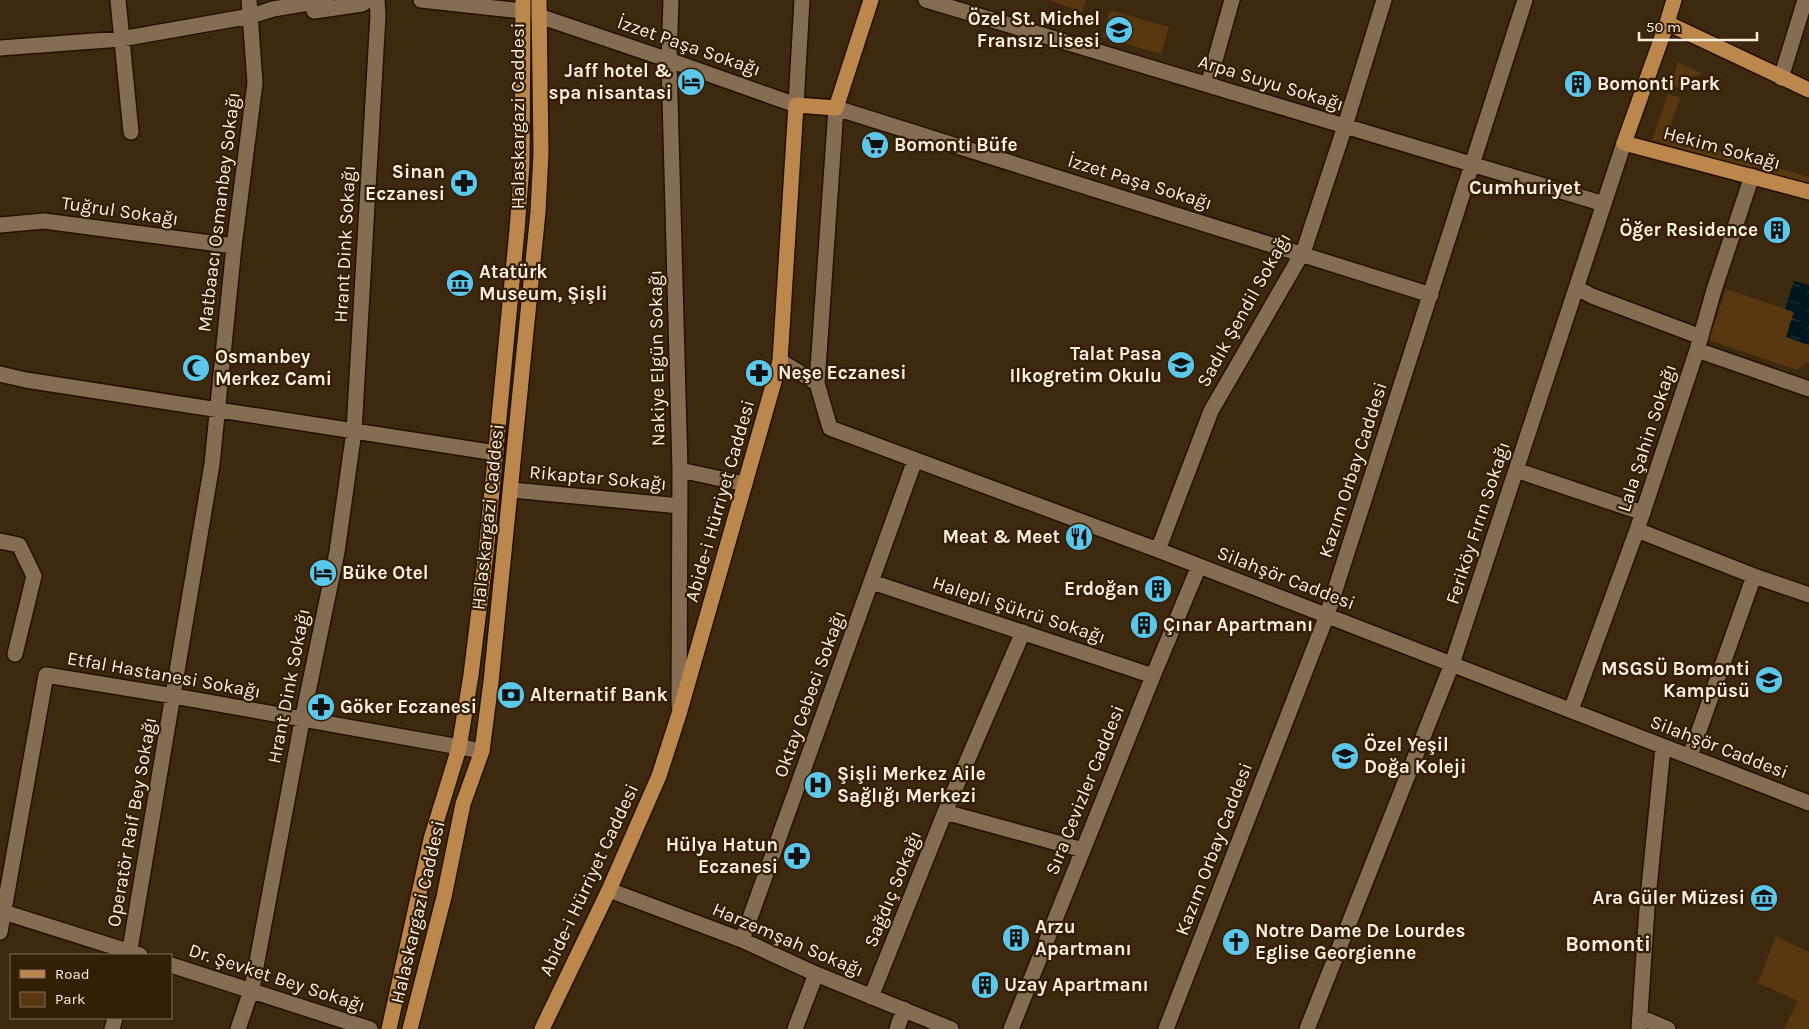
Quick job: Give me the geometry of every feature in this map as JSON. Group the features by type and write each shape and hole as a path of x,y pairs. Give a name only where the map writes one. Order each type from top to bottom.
{"main road":[{"name":"Halaskargazi Caddesi","path":"410,1029 444,897 463,804 482,751 495,649 538,212 541,153 539,0"},
{"path":"796,105 836,108 871,0"},
{"name":"Feriköy Fırın Sokağı","path":"1624,142 1674,0"},
{"path":"523,6 539,16"},
{"name":"Halaskargazi Caddesi","path":"390,1029 431,839 459,748 478,620 496,452 522,165 523,6"},
{"path":"1667,23 1809,90"},
{"name":"Abide-i Hürriyet Caddesi","path":"542,1029 609,890 659,776 679,714 780,361 796,105"},
{"name":"Hekim Sokağı","path":"1624,142 1809,192"}],"street":[{"path":"118,0 131,132"},
{"name":"Matbaacı Osmanbey Sokağı","path":"174,696 212,464 234,246 255,83 249,0"},
{"path":"0,48 121,39 251,16 273,9 326,0"},
{"path":"251,16 274,18 362,4 368,0"},
{"name":"Hrant Dink Sokağı","path":"238,1029 251,990 302,718 337,552 354,431 378,25 377,0"},
{"path":"421,0 523,6"},
{"name":"Nakiye Elgün Sokağı","path":"671,0 669,60 680,470 679,714"},
{"path":"796,105 802,0"},
{"name":"Arpa Suyu Sokağı","path":"926,0 1604,204"},
{"path":"1208,85 1232,0"},
{"name":"Sadık Şendil Sokağı","path":"1158,550 1211,411 1301,254 1345,126 1384,0"},
{"name":"Kazım Orbay Caddesi","path":"1166,1029 1328,615 1525,0"},
{"path":"1781,78 1805,0"},
{"name":"İzzet Paşa Sokağı","path":"539,16 796,105"},
{"path":"780,361 817,383 836,108"},
{"name":"İzzet Paşa Sokağı","path":"836,108 1431,295"},
{"name":"Feriköy Fırın Sokağı","path":"1307,1029 1452,664 1624,142"},
{"name":"Lala Şahin Sokağı","path":"1571,710 1643,514 1752,176"},
{"name":"Tuğrul Sokağı","path":"0,225 44,221 234,246"},
{"path":"1577,288 1699,343 1809,389"},
{"path":"0,374 26,380 496,452"},
{"name":"Silahşör Caddesi","path":"817,383 830,428 1158,550 1809,802"},
{"name":"Oktay Cebeci Sokağı","path":"742,940 915,460"},
{"path":"680,470 745,484"},
{"path":"1516,470 1643,514"},
{"name":"Rikaptar Sokağı","path":"512,490 680,506"},
{"path":"1637,530 1754,576 1809,595"},
{"path":"0,541 19,545 34,576 15,654"},
{"name":"Sıra Cevizler Caddesi","path":"1011,1029 1199,566"},
{"path":"1690,756 1754,576"},
{"name":"Halepli Şükrü Sokağı","path":"872,582 1153,676"},
{"name":"Sağdıç Sokağı","path":"871,997 945,812 1023,632"},
{"name":"Etfal Hastanesi Sokağı","path":"1,912 46,675 302,718 482,751"},
{"name":"Operatör Raif Bey Sokağı","path":"133,954 156,791 174,696"},
{"path":"1664,746 1647,908 1640,1023 1668,1029"},
{"path":"945,812 1083,850"},
{"name":"Harzemşah Sokağı","path":"609,890 742,940 816,974 951,1029"},
{"path":"0,932 1,912 133,954"},
{"name":"Dr. Şevket Bey Sokağı","path":"172,965 370,1029"},
{"path":"795,1029 816,974"},
{"path":"897,1029 904,1010"}],"green space":[{"path":"1049,0 1086,0 1082,12"},
{"path":"1110,10 1169,27 1161,54 1102,37"},
{"path":"1678,62 1703,74 1682,80 1680,88 1671,85"},
{"path":"1668,94 1680,98 1667,136 1809,177 1809,188 1652,140"},
{"path":"1726,289 1794,312 1786,337 1809,345 1809,362 1797,370 1709,340"},
{"path":"1776,936 1809,952 1809,1027 1807,1029 1784,1029 1798,1001 1758,983"}],"water":[{"path":"1794,281 1809,285 1809,345 1786,337 1794,312 1785,309"}],"place":[{"name":"Özel St. Michel Fransız Lisesi","path":"1119,30"},
{"name":"Jaff hotel & spa nisantasi","path":"691,82"},
{"name":"Bomonti Park","path":"1578,84"},
{"name":"Bomonti Büfe","path":"875,145"},
{"name":"Sinan Eczanesi","path":"464,183"},
{"name":"Öğer Residence","path":"1777,230"},
{"name":"Atatürk Museum, Şişli","path":"460,283"},
{"name":"Talat Pasa Ilkogretim Okulu","path":"1181,365"},
{"name":"Osmanbey Merkez Cami","path":"196,368"},
{"name":"Neşe Eczanesi","path":"759,373"},
{"name":"Meat & Meet","path":"1079,537"},
{"name":"Büke Otel","path":"323,573"},
{"name":"Erdoğan","path":"1158,589"},
{"name":"Çınar Apartmanı","path":"1144,625"},
{"name":"MSGSÜ Bomonti Kampüsü","path":"1769,680"},
{"name":"Alternatif Bank","path":"511,695"},
{"name":"Göker Eczanesi","path":"321,707"},
{"name":"Özel Yeşil Doğa Koleji","path":"1345,756"},
{"name":"Şişli Merkez Aile Sağlığı Merkezi","path":"818,785"},
{"name":"Hülya Hatun Eczanesi","path":"797,856"},
{"name":"Ara Güler Müzesi","path":"1764,898"},
{"name":"Arzu Apartmanı","path":"1016,938"},
{"name":"Notre Dame De Lourdes Eglise Georgienne","path":"1236,942"},
{"name":"Uzay Apartmanı","path":"985,985"}],"district":[{"name":"Cumhuriyet","path":"1525,187"},
{"name":"Bomonti","path":"1608,944"}]}
